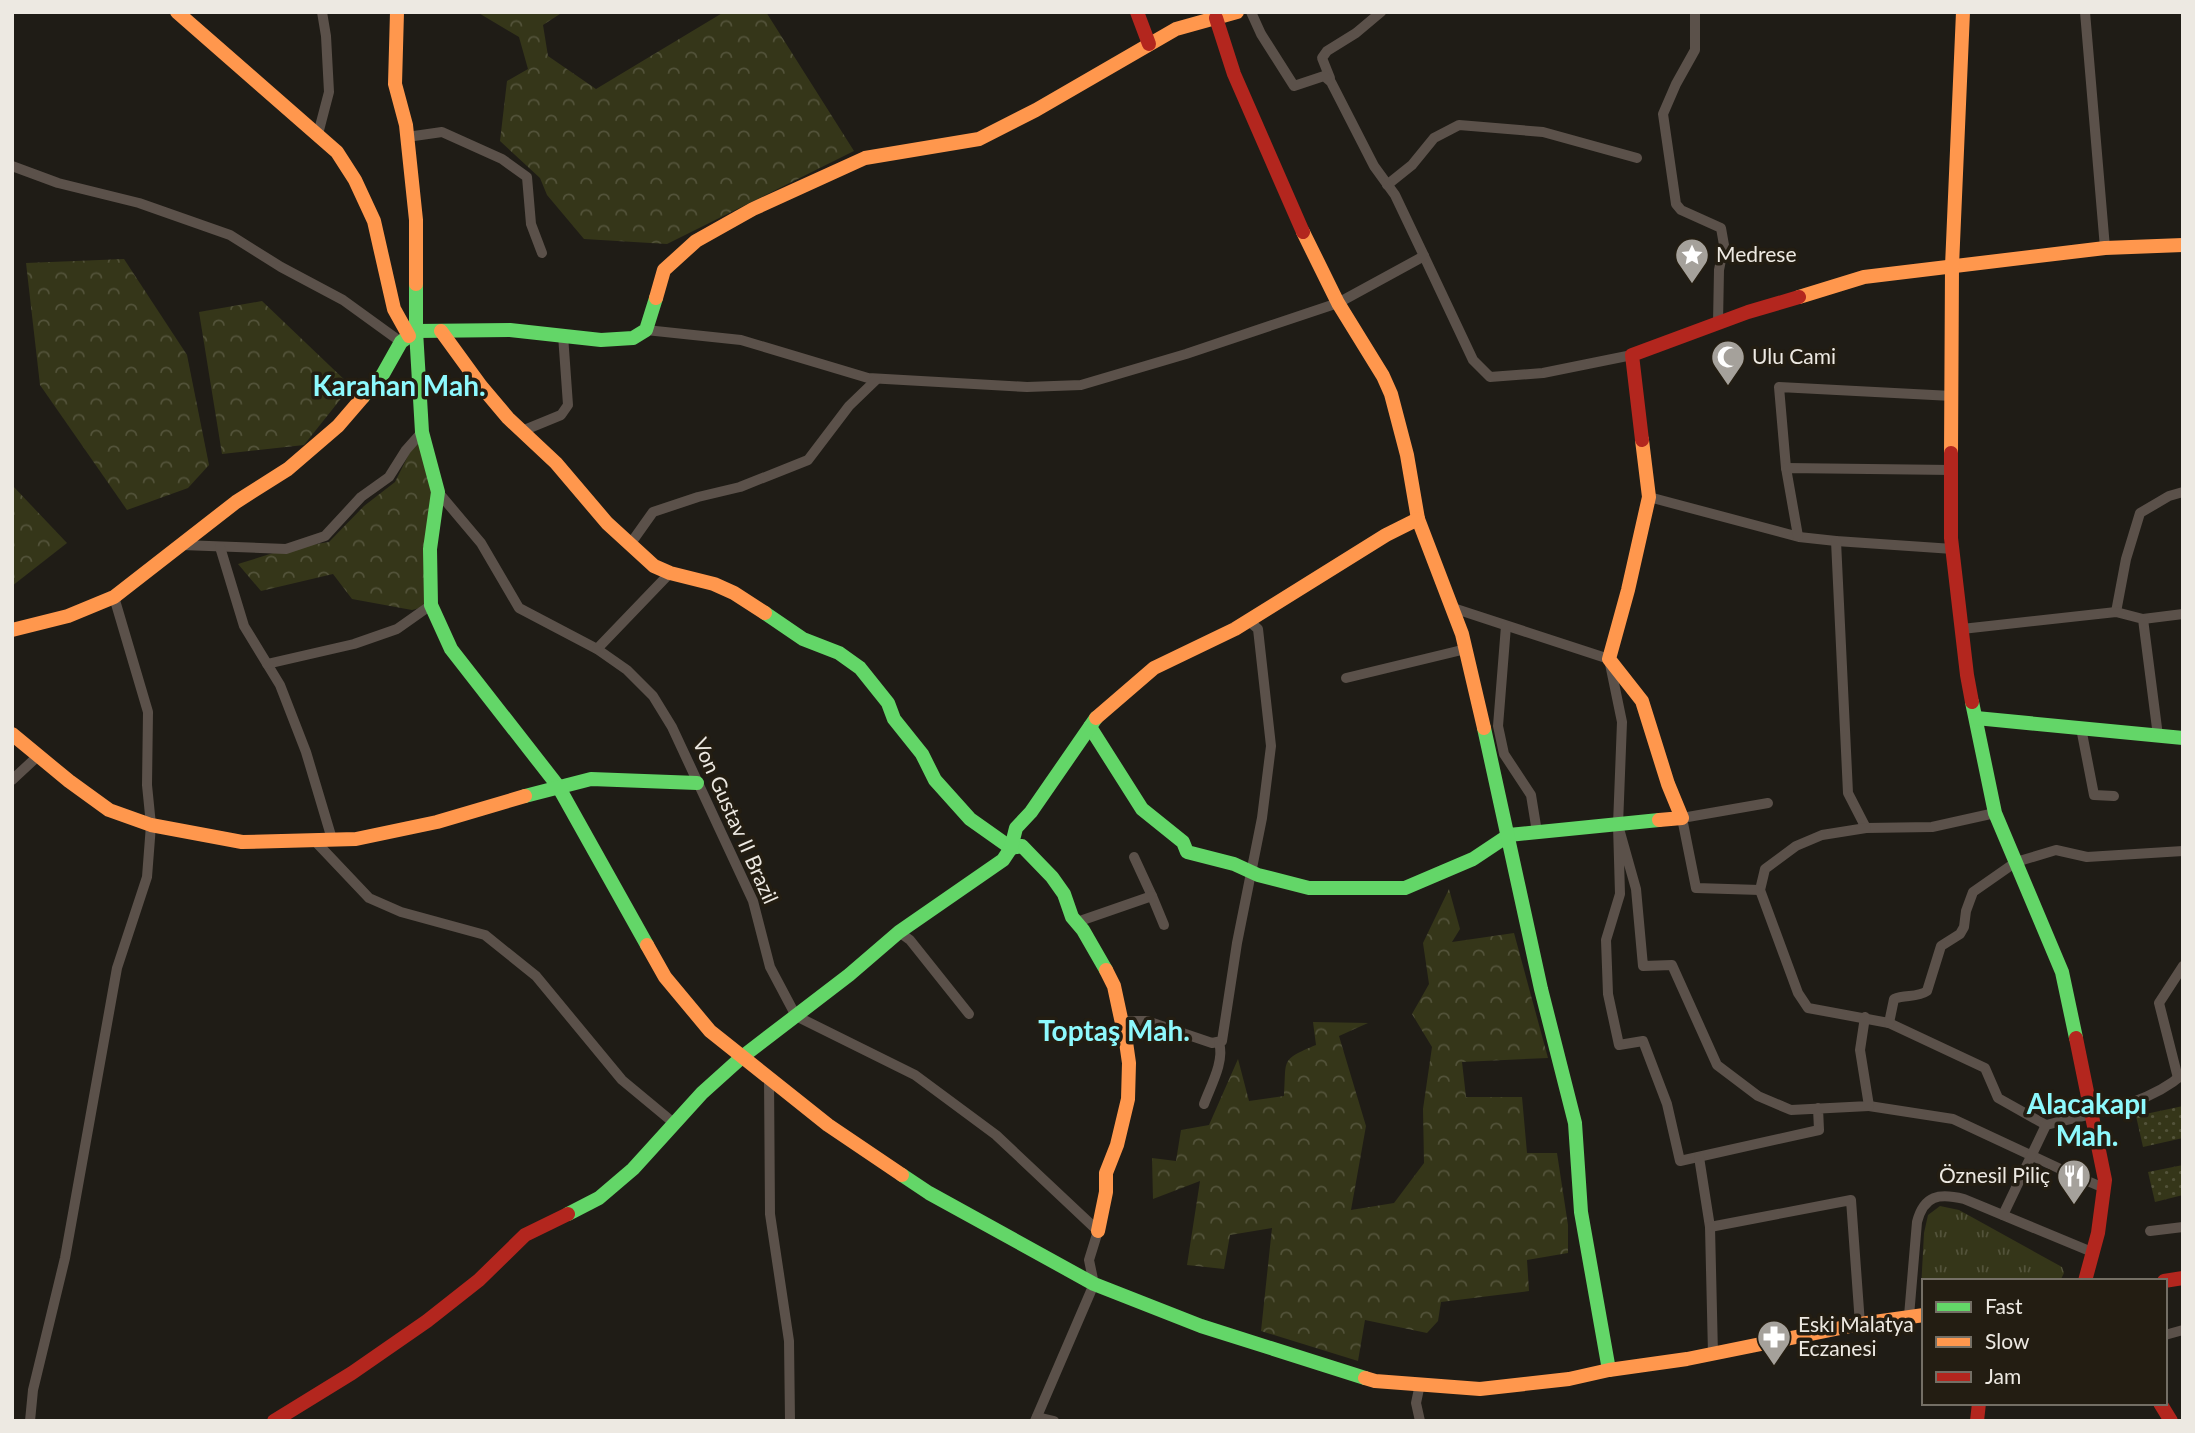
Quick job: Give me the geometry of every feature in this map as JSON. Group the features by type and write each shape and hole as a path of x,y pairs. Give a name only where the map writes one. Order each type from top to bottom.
{"street":[{"path":"177,12 264,91 337,152 365,200 381,246 394,309 409,336"},
{"path":"318,134 329,92 322,12"},
{"path":"397,12 395,84 407,137 416,220 409,336 422,432 438,492 430,549 431,605 451,649 558,786 665,977 710,1031 828,1125 929,1193 1094,1284 1201,1326 1375,1381 1480,1389 1569,1379 1713,1354 1860,1324 1916,1316 1917,1222 1926,1203 1936,1197 1950,1196 2092,1252"},
{"path":"1137,12 1149,44"},
{"path":"646,330 664,270 696,241 753,209 865,158 979,139 1036,110 1176,29 1237,12"},
{"path":"1251,12 1261,34 1294,86 1324,76 1331,82"},
{"path":"1381,12 1356,33 1326,51 1322,58 1331,82 1374,166 1395,195 1474,360 1490,377 1543,373 1632,355 1748,312 1864,277 2105,248 2183,245"},
{"path":"1695,12 1695,50 1663,114 1675,204 1721,228 1724,245 1719,270 1718,323"},
{"path":"1963,12 1952,266 1953,549 1976,718 1995,813 2062,972 2105,1180 2098,1233 2085,1279"},
{"path":"2085,12 2105,248"},
{"path":"1216,18 1234,74 1265,142 1288,202 1338,303 1383,376 1391,394 1407,455 1418,519 1466,649 1541,989 1575,1123 1580,1212 1609,1370"},
{"path":"1387,185 1412,165 1434,138 1459,125 1543,132 1637,159"},
{"path":"407,137 442,132 502,159 527,177 531,224 542,253"},
{"path":"12,166 58,183 139,203 230,234 281,267 409,336 441,331 510,330 601,340 633,338 646,330 741,340 877,379 1027,387 1081,385 1186,354 1338,303 1424,256"},
{"path":"441,331 481,386 556,463 607,523 654,565 670,573 714,584 734,593 803,639 839,653 860,668 888,703 894,719 922,754 935,780 970,819 1011,848 1022,846 1052,877 1064,894 1072,917 1114,986 1129,1063 1128,1099 1117,1145 1106,1173 1106,1192 1089,1260 1094,1284 1036,1419 1054,1421"},
{"path":"522,431 561,415 568,405 563,335"},
{"path":"12,630 68,616 114,597 236,502 288,469 338,426 383,374 409,336"},
{"path":"1632,355 1649,497 1609,659 1622,722 1618,825 1620,894 1606,940 1608,995 1619,1045 1643,1041 1667,1104 1680,1161 1819,1130 1818,1108"},
{"path":"631,543 653,512 740,487 808,460 849,406 877,379"},
{"path":"1798,536 1786,468 1779,387 1952,396"},
{"path":"182,545 286,550 326,536 361,498 389,477 406,450 422,432"},
{"path":"1786,468 1952,470"},
{"name":"Von Gustav II Brazil","path":"438,492 481,543 519,608 597,649 627,670 653,696 672,727 753,901 770,967 796,1016"},
{"path":"2116,612 2126,559 2140,513 2169,496 2183,492"},
{"path":"1649,497 1798,536 1953,549"},
{"path":"274,1421 352,1373 427,1321 479,1280 525,1235 599,1198 633,1169 702,1093 742,1057 899,932 1003,860 1011,848 1016,828 1031,812 1097,717 1154,667 1249,621 1386,535 1418,519"},
{"path":"1836,541 1848,793 1866,828"},
{"path":"220,547 244,626 280,685 306,752 332,839"},
{"path":"597,649 670,573"},
{"path":"30,1421 33,1390 65,1258 117,968 147,877 151,825 147,785 148,712 114,597"},
{"path":"267,664 354,644 386,633 397,629 431,605"},
{"path":"1453,608 1609,659 1642,701 1668,784 1682,818 1696,888 1760,890"},
{"path":"1962,629 2116,612 2143,620 2183,614"},
{"path":"2143,620 2158,736"},
{"path":"1204,1104 1221,1054 1219,1043 1222,1041 1250,871 1262,818 1271,746 1258,629 1249,621"},
{"path":"1506,626 1498,726 1504,754 1531,795 1537,832"},
{"path":"1346,678 1466,649"},
{"path":"1976,718 2183,738"},
{"path":"1090,727 1142,809 1183,842 1187,852 1309,888 1405,888 1474,859 1509,835 1682,818 1768,803"},
{"path":"2081,728 2094,795 2114,796"},
{"path":"12,734 108,810 151,825 242,842 356,839 438,822 558,786 591,779 697,783"},
{"path":"12,780 39,755"},
{"path":"1995,813 1932,827 1866,828 1822,835 1796,846 1765,869 1760,890 1798,993 1808,1008 1889,1023 1985,1068 1997,1098 2046,1125 2161,1090 2180,1076 2159,1003 2183,966"},
{"path":"1618,825 1636,889 1643,966 1672,965 1717,1065 1758,1096 1791,1110 1869,1107 1953,1119 2104,1188"},
{"path":"314,840 369,898 401,912 485,935 536,976 622,1080 675,1124"},
{"path":"1889,1023 1894,999 1900,996 1922,995 1927,991 1941,946 1960,934 1973,892 2016,862 2056,850 2087,857 2183,851"},
{"path":"1134,857 1164,925"},
{"path":"1077,922 1152,896"},
{"path":"899,932 910,940 969,1014"},
{"path":"796,1016 915,1075 996,1135 1098,1231"},
{"path":"1865,1017 1860,1050 1869,1107"},
{"path":"1122,1021 1147,1021 1219,1043"},
{"path":"769,1078 770,1214 789,1341 790,1421"},
{"path":"2003,1215 2046,1125"},
{"path":"1699,1157 1710,1227 1713,1354"},
{"path":"1710,1227 1851,1200 1860,1324"},
{"path":"2150,1231 2183,1227"},
{"path":"1420,1384 1416,1403 1420,1421"},
{"path":"2161,1405 2171,1421"}],"green space":[{"path":"477,12 563,12 543,25 548,56 596,89 724,12 766,12 854,151 667,244 584,239 547,195 540,178 500,141 507,81 528,69 519,37"},
{"path":"124,259 187,355 209,465 188,488 127,510 40,385 26,263"},
{"path":"262,301 351,386 304,445 222,454 199,312"},
{"path":"417,438 438,492 431,605 412,610 352,599 333,574 261,591 238,564 286,549 329,542 364,506 395,482"},
{"path":"12,485 67,543 12,586"},
{"path":"1449,889 1460,929 1452,942 1514,933 1548,1058 1462,1062 1466,1097 1522,1097 1527,1153 1557,1153 1568,1225 1568,1253 1527,1260 1529,1291 1441,1302 1438,1321 1427,1333 1365,1320 1358,1361 1261,1331 1272,1228 1230,1235 1224,1269 1187,1265 1200,1181 1153,1199 1152,1158 1176,1161 1181,1130 1209,1125 1238,1059 1249,1101 1284,1096 1286,1068 1290,1058 1316,1045 1313,1022 1368,1023 1339,1036 1366,1126 1351,1210 1394,1203 1424,1163 1423,1109 1432,1047 1412,1014 1429,984 1423,943"},
{"path":"2183,1106 2183,1138 2143,1147 2136,1116"},
{"path":"2183,1165 2183,1195 2155,1202 2148,1172"},
{"path":"1940,1206 1959,1210 2062,1267 2064,1273 2061,1279 1922,1279 1922,1290 1921,1289 1924,1233 1928,1215"}],"traffic: fast":[{"path":"416,284 422,432 438,492 430,549 431,605 451,649 558,786 647,945"},
{"path":"363,397 383,374 401,342 416,331 510,330 601,340 633,338 646,330 656,298"},
{"path":"765,613 803,639 839,653 860,668 888,703 894,719 922,754 935,780 970,819 1011,848 1022,846 1052,877 1064,894 1072,917 1083,930 1106,970"},
{"path":"1972,702 1995,813 2062,972 2076,1038"},
{"path":"568,1214 599,1198 633,1169 702,1093 742,1057 849,975 899,932 1003,860 1011,848 1016,828 1031,812 1096,718"},
{"path":"1976,718 2183,738"},
{"path":"1090,727 1142,809 1183,842 1187,852 1309,888 1405,888 1473,859 1509,835 1659,820"},
{"path":"1484,728 1541,989 1575,1123 1581,1212 1609,1370"},
{"path":"525,796 591,779 697,783"},
{"path":"902,1175 929,1193 1094,1284 1201,1326 1365,1378"}],"traffic: slow":[{"path":"177,12 337,152 355,180 374,221 394,309 409,336"},
{"path":"397,12 395,84 406,125 416,220 416,284"},
{"path":"656,298 664,270 696,241 753,209 865,158 979,139 1036,110 1176,29 1237,12"},
{"path":"1951,453 1952,266 1963,12"},
{"path":"1303,232 1338,303 1383,376 1391,394 1407,455 1418,519 1462,634 1484,728"},
{"path":"1799,297 1864,277 2105,248 2183,245"},
{"path":"441,331 508,418 556,463 607,523 654,566 670,573 714,584 765,613"},
{"path":"12,630 68,616 114,597 236,502 288,469 338,426 363,397"},
{"path":"1642,440 1649,497 1609,659 1642,701 1668,784 1682,818 1659,820"},
{"path":"1096,718 1154,668 1235,629 1386,535 1418,519"},
{"path":"12,734 109,810 151,825 242,842 356,839 437,822 525,796"},
{"path":"647,945 665,977 710,1031 828,1125 902,1175"},
{"path":"1098,1231 1106,1192 1106,1173 1117,1145 1128,1099 1129,1063 1126,1042 1114,986 1106,970"},
{"path":"1365,1378 1480,1389 1569,1379 1609,1370 1687,1359 1860,1324 1922,1315"}],"traffic: jam":[{"path":"1137,12 1149,44"},
{"path":"1216,18 1234,74 1303,232"},
{"path":"1642,440 1632,355 1748,312 1799,297"},
{"path":"1951,453 1951,538 1972,702"},
{"path":"2076,1038 2105,1180 2098,1233 2086,1279"},
{"path":"274,1421 352,1373 427,1321 479,1280 525,1235 568,1214"},
{"path":"2167,1281 2183,1278"},
{"path":"1977,1421 1979,1405"},
{"path":"2161,1405 2171,1421"}],"place":[{"name":"Medrese","path":"1692,285"},
{"name":"Ulu Cami","path":"1728,387"},
{"name":"Öznesil Piliç","path":"2074,1206"},
{"name":"Eski Malatya Eczanesi","path":"1774,1367"}],"district":[{"name":"Karahan Mah.","path":"399,386"},
{"name":"Toptaş Mah.","path":"1114,1031"},
{"name":"Alacakapı Mah.","path":"2087,1120"}]}
